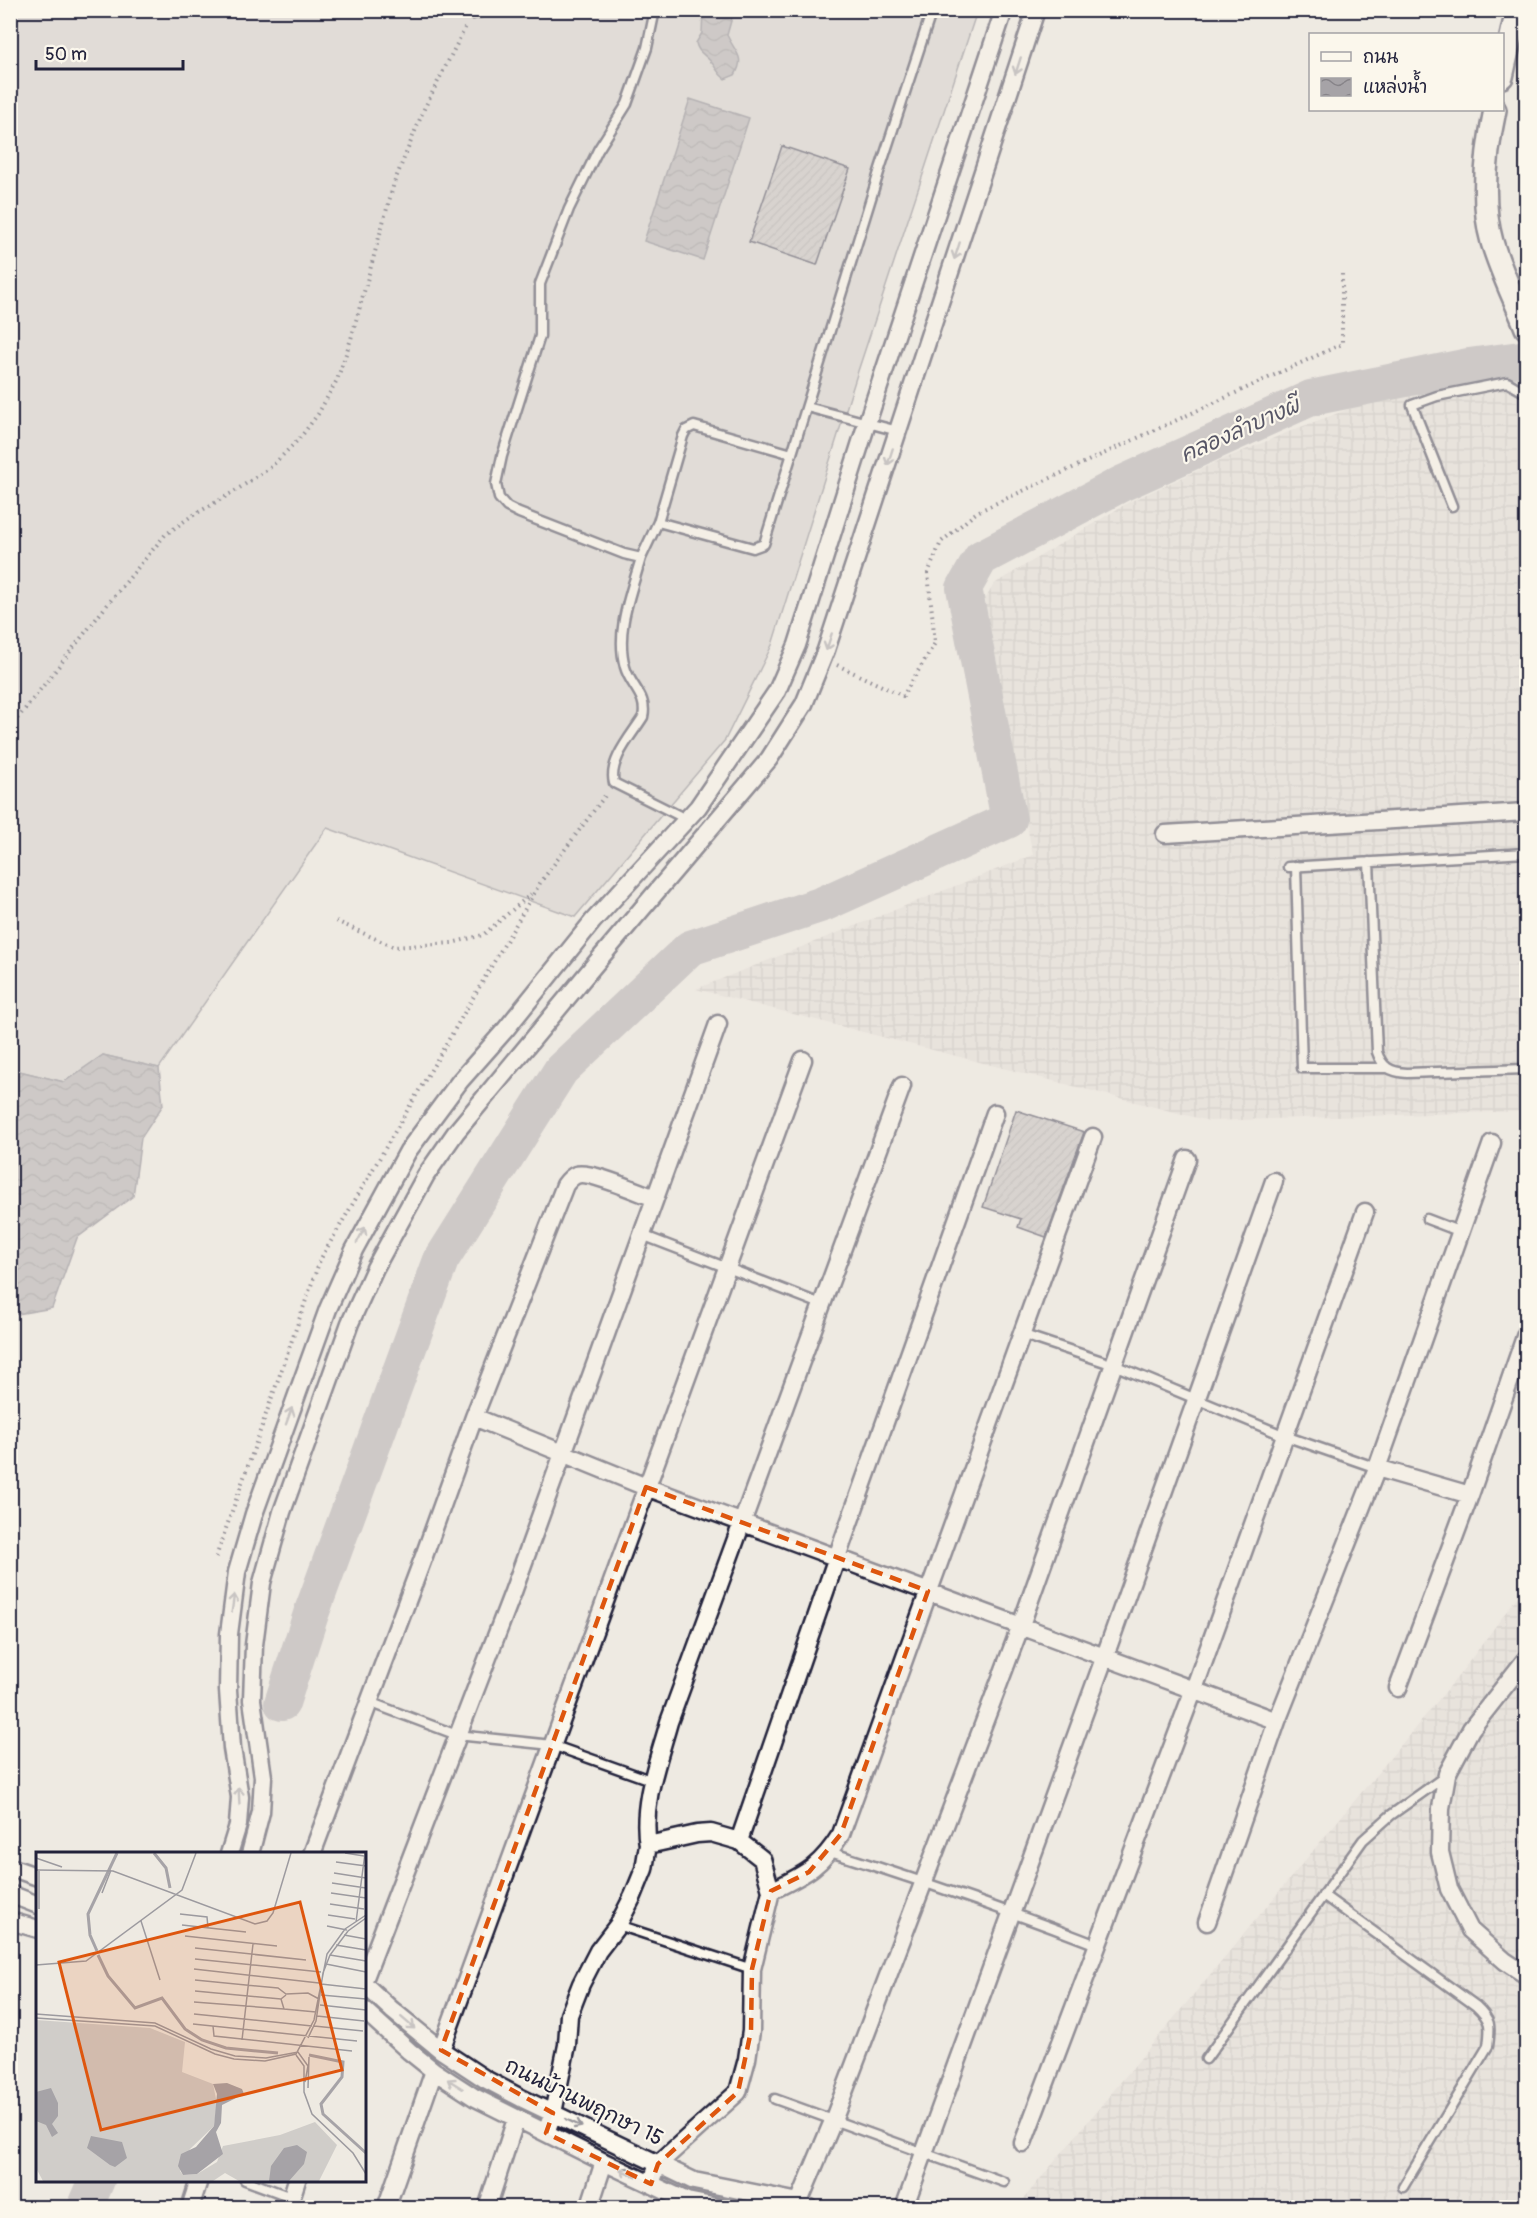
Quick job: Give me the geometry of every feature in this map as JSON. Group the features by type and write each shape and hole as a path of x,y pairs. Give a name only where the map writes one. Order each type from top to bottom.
{"street":[{"path":"230,1852 238,1825 240,1797 232,1748 228,1690 229,1634 237,1572 254,1514 328,1309 354,1250 408,1151 460,1081 506,1029 593,921 698,807 777,691 797,645 867,423 1004,10"},
{"path":"251,1852 261,1812 262,1777 252,1700 254,1645 262,1583 282,1512 350,1323 375,1268 426,1175 456,1132 769,759 804,704 823,659 1036,10"},
{"path":"1504,71 1517,10"},
{"path":"1495,111 1486,170 1486,204 1492,242 1527,328"},
{"path":"1165,834 1527,812"},
{"path":"366,1977 513,1592 718,1024"},
{"path":"441,2050 803,1060"},
{"path":"546,2133 553,2113 567,2045 569,2015 581,1984 618,1925 644,1869 648,1845 645,1827 653,1781 669,1722 902,1086"},
{"path":"739,1842 837,1557 995,1113"},
{"path":"771,1892 809,1872 830,1852 841,1834 1093,1137"},
{"path":"1207,1922 1277,1721 1377,1468 1492,1143"},
{"path":"805,2205 833,2121 1021,1625 1187,1159"},
{"path":"313,1852 474,1417 565,1185 578,1174 597,1177 655,1198"},
{"path":"904,2208 922,2153 1105,1656 1274,1181"},
{"path":"1023,2143 1194,1689 1365,1212"},
{"path":"1398,1688 1520,1369 1527,1335"},
{"path":"474,1417 646,1487 1277,1721"},
{"path":"1377,1468 1470,1495"},
{"path":"1527,1659 1471,1729 1447,1774 1441,1808 1440,1852 1449,1889 1470,1930 1505,1961 1527,1974"},
{"path":"648,1845 711,1833 739,1842 762,1859 771,1892 752,1969 751,2031 747,2059 738,2091 658,2164 651,2184"},
{"path":"10,1867 36,1876"},
{"path":"10,1894 36,1904"},
{"path":"10,1921 36,1928"},
{"name":"ถนนบ้านพฤกษา 15","path":"366,1984 441,2050 485,2079 694,2181 805,2205"},
{"name":"ถนนบ้านพฤกษา 15","path":"366,2012 434,2071 474,2097 651,2184 686,2204 722,2208"},
{"path":"386,2208 434,2071"},
{"path":"486,2208 516,2119"},
{"path":"590,2208 604,2162"},
{"path":"686,2204 694,2181"},
{"path":"190,2208 199,2182"},
{"path":"290,2202 297,2182"}],"lane":[{"path":"475,12 488,10"},
{"path":"641,558 624,554 507,507 499,498 496,484 502,456 540,336 540,284 568,209 598,150 627,104 647,48 655,10"},
{"path":"658,522 759,548 764,544 932,10"},
{"path":"1452,506 1412,405 1437,396 1507,382 1527,393"},
{"path":"807,407 898,431"},
{"path":"686,819 614,783 616,762 645,710 643,697 625,669 622,645 625,614 641,558 658,522 682,436 689,428 694,426 792,454"},
{"path":"1388,1068 1302,1068 1292,866 1527,853"},
{"path":"1369,862 1377,1052 1381,1065 1394,1072 1407,1073 1527,1069"},
{"path":"1427,1219 1461,1232"},
{"path":"642,1235 821,1304"},
{"path":"1021,1334 1114,1365 1285,1436 1377,1468"},
{"path":"368,1701 457,1735 552,1745 653,1781"},
{"path":"1206,2060 1364,1840 1391,1815 1447,1774"},
{"path":"830,1852 1011,1911 1098,1945"},
{"path":"1323,1895 1476,2006 1487,2016 1491,2029 1488,2046 1403,2187"},
{"path":"618,1925 752,1969"},
{"path":"775,2099 1004,2182"},
{"path":"247,2182 290,2202"}],"path":[{"path":"10,728 165,535 271,467 300,438 318,414 337,380 351,339 394,183 424,109 475,12"},
{"path":"823,659 903,696 935,643 928,573 940,542 976,512 1342,344 1342,274"},
{"path":"336,921 394,947 452,943 483,935 528,898 614,783"}],"highlighted area":[{"path":"646,1487 928,1591 841,1834 809,1872 771,1891 752,1969 751,2031 738,2092 658,2164 651,2184 546,2133 553,2113 441,2050"}],"shaded area":[{"path":"11,11 977,11 858,371 772,645 725,740 575,917 327,828 159,1068 103,1055 64,1082 11,1069"},
{"path":"1526,374 1526,1111 1209,1121 696,989 1033,855 984,615 986,598 994,584 1129,502 1298,428 1381,397"},
{"path":"1526,1585 1526,2207 1016,2208 1460,1674"}],"water":[{"path":"703,11 730,11 733,14 727,35 740,63 735,75 725,79 697,46 696,43 702,33"},
{"path":"690,99 749,118 703,260 644,241"},
{"path":"103,1055 159,1068 163,1105 141,1138 133,1196 77,1238 52,1308 11,1315 11,1069 64,1082"}],"building":[{"path":"782,146 850,169 817,265 749,242"},
{"path":"1016,1110 1084,1132 1046,1237 1018,1227 1021,1219 983,1207"}],"waterway":[{"name":"คลองลำบางผี","path":"282,1703 311,1614 441,1260 561,1070 690,948 823,904 1009,820 964,588 981,558 1121,484 1311,398 1469,366 1520,359"},
{"path":"85,2208 96,2182"}]}
